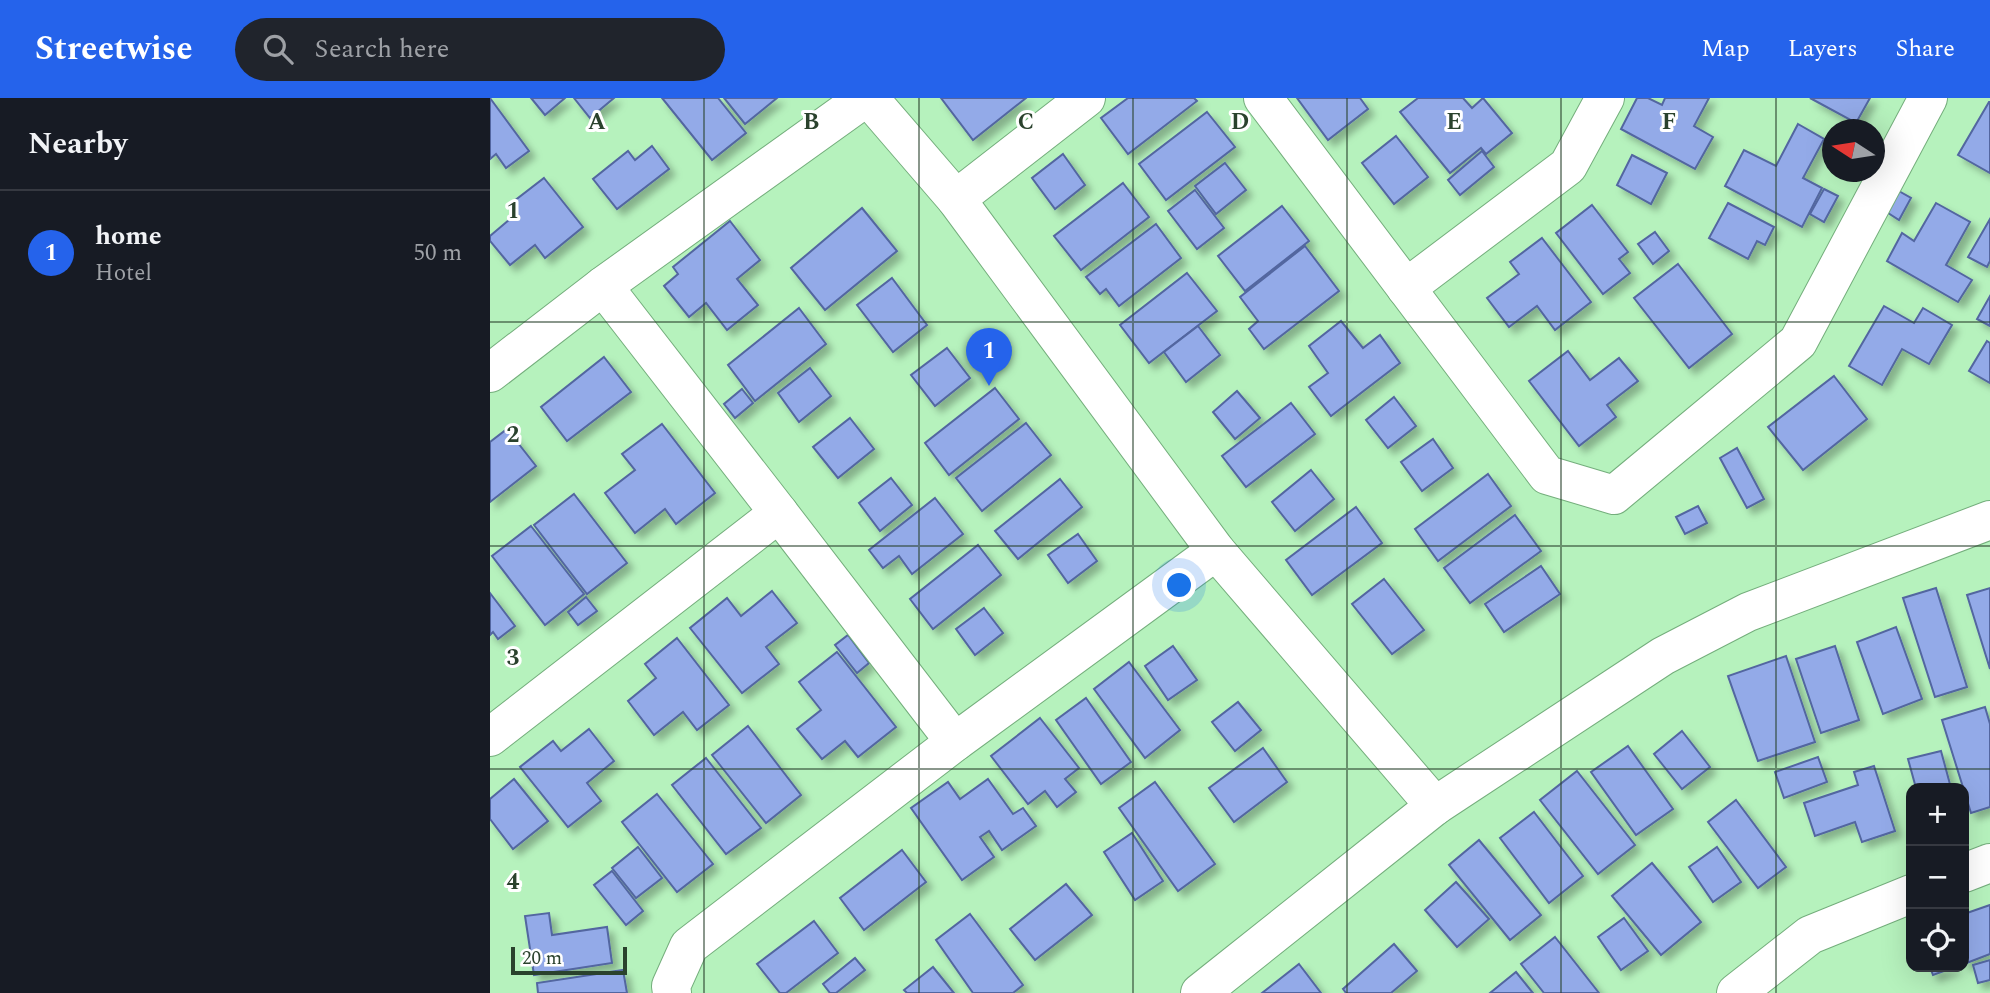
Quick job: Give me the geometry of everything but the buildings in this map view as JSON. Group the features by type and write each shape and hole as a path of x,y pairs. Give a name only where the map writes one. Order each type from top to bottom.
{"street":[{"path":"490,373 603,286 867,98 956,199 1216,551 1435,806"},
{"path":"956,199 1086,98"},
{"path":"1263,98 1547,475 1614,495 1798,342 1928,98"},
{"path":"1406,288 1567,166 1605,98"},
{"path":"603,286 954,742"},
{"path":"490,737 779,513"},
{"path":"1200,993 1435,806 1662,656 1748,612 1990,520"},
{"path":"672,993 671,986 689,946 954,742 1216,551"},
{"path":"1969,871 1990,863"},
{"path":"1736,993 1810,935 1906,896"}],"place":[{"name":"home","path":"989,386"}]}
